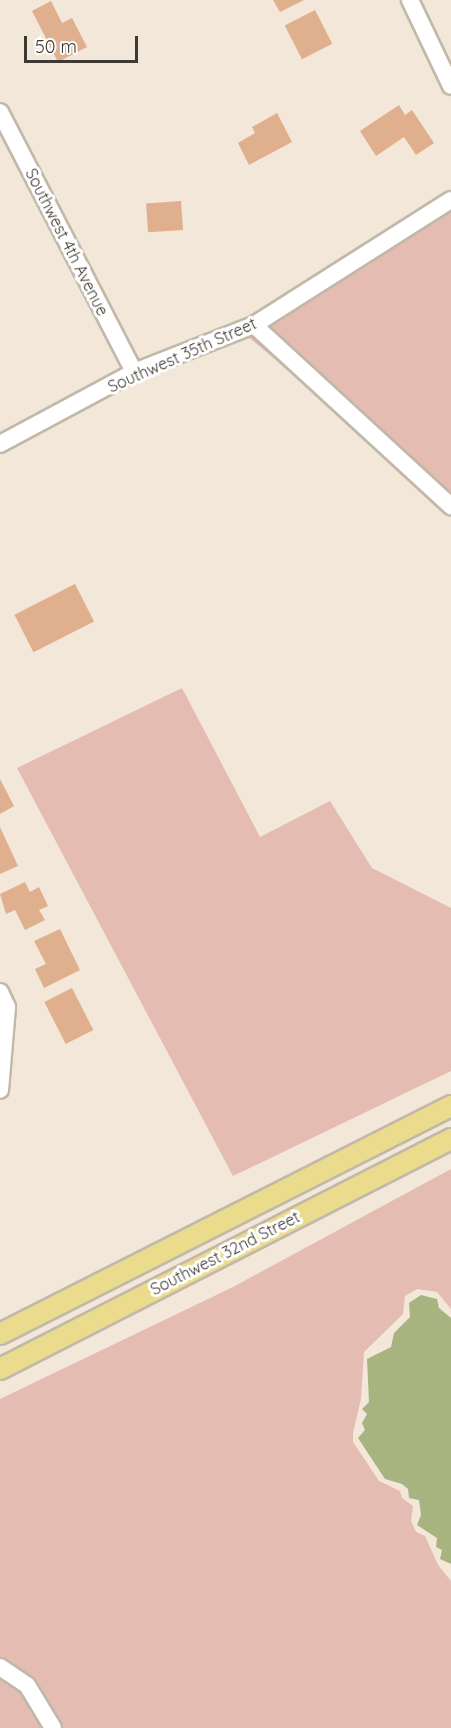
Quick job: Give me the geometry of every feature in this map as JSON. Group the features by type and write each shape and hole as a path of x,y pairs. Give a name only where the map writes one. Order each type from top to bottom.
{"main road":[{"name":"Southwest 32nd Street","path":"0,1334 451,1106"},
{"name":"Southwest 32nd Street","path":"0,1369 451,1138"}],"street":[{"path":"410,0 451,86"},
{"name":"Southwest 4th Avenue","path":"0,112 134,372"},
{"name":"Southwest 35th Street","path":"0,444 134,372 254,325 451,200"},
{"path":"254,325 451,506"},
{"path":"0,992 7,1007 1,1088"},
{"path":"2,1668 27,1685 53,1728"}],"shaded area":[{"path":"451,205 451,507 234,325"},
{"path":"182,688 260,837 330,801 372,868 451,908 451,1071 233,1176 17,768"},
{"path":"451,1169 451,1309 437,1292 417,1289 405,1296 403,1314 364,1352 361,1399 353,1442 379,1481 400,1491 402,1498 413,1506 411,1521 416,1532 425,1536 438,1565 451,1581 451,1728 62,1728 33,1680 11,1661 0,1657 0,1399 233,1287"},
{"path":"421,1295 437,1299 439,1308 451,1318 451,1564 440,1559 442,1550 436,1547 437,1538 417,1525 421,1515 419,1500 409,1498 408,1489 402,1484 385,1479 358,1438 365,1430 362,1423 367,1414 362,1409 369,1402 367,1359 391,1347 394,1333 410,1317 409,1303"},
{"path":"0,1676 21,1691 44,1728 0,1728"}],"building":[{"path":"273,0 304,0 280,12"},
{"path":"51,1 62,23 72,18 87,47 58,62 32,11"},
{"path":"315,10 332,44 302,59 285,25"},
{"path":"399,105 405,115 412,110 434,143 416,155 404,137 376,156 360,131"},
{"path":"277,113 292,142 249,165 238,143 255,133 252,127"},
{"path":"181,201 183,230 148,232 146,203"},
{"path":"75,584 94,621 33,652 14,615"},
{"path":"0,779 14,806 0,814"},
{"path":"0,827 18,866 0,874"},
{"path":"25,882 30,892 39,887 48,906 39,910 45,920 25,930 15,910 6,914 0,894"},
{"path":"60,929 80,970 44,988 35,969 46,964 34,941"},
{"path":"72,988 93,1030 66,1044 44,1002"}]}
